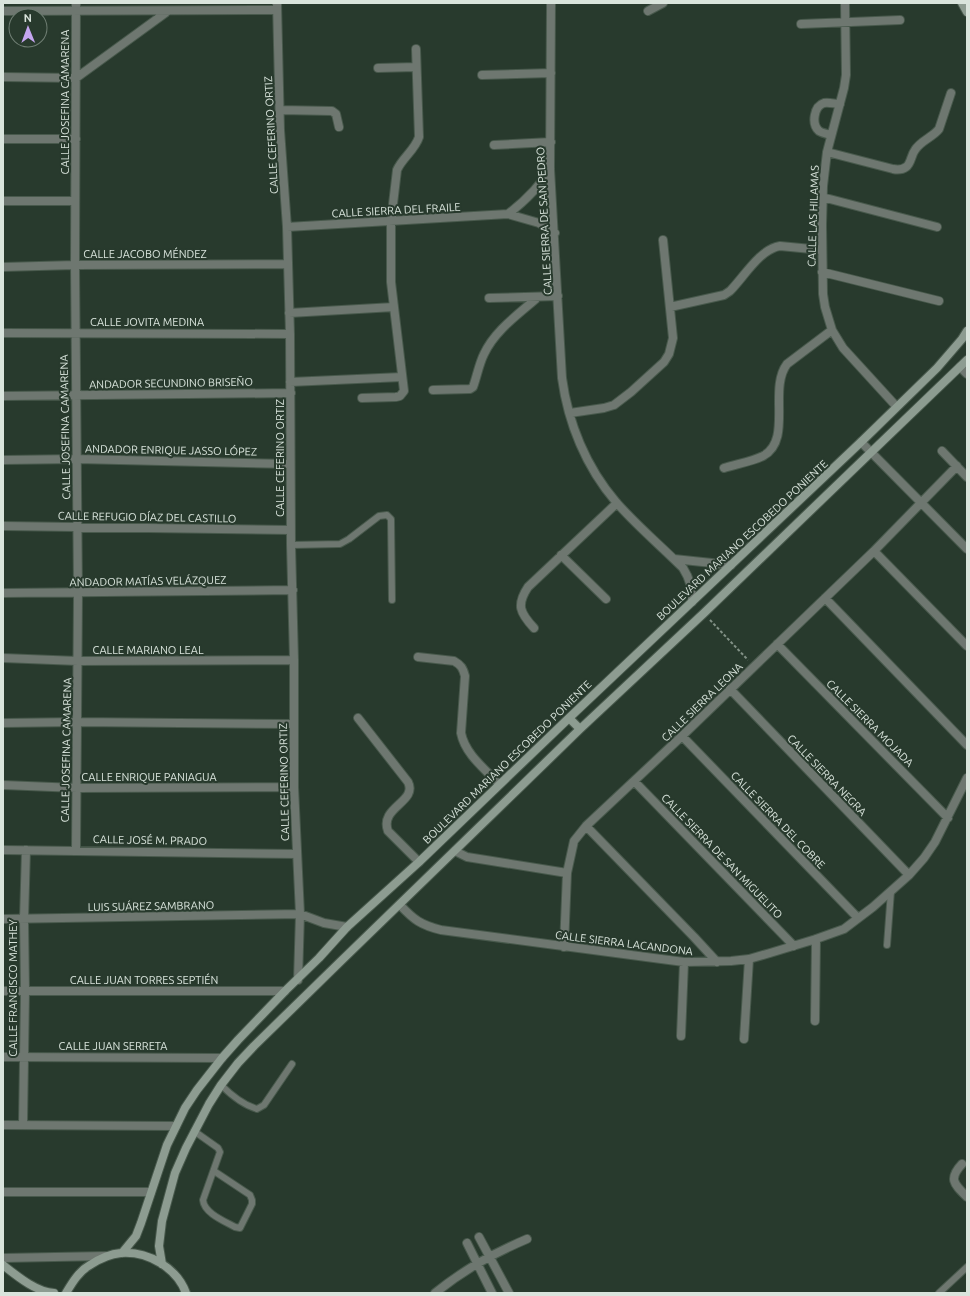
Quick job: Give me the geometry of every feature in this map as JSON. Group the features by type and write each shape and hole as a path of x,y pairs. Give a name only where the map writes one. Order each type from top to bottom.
{"street":[{"name":"CALLE SIERRA DE SAN PEDRO","path":"551,3 550,169 555,233 562,378 565,398 578,437 590,465 606,490 617,503 683,568 689,578 692,590 692,602"},
{"path":"648,11 663,3"},
{"name":"CALLE LAS HILAMAS","path":"845,3 846,75 827,152 822,197 822,272 825,307 832,330 843,348 896,406"},
{"path":"962,3 967,12"},
{"path":"3,11 76,7 168,11 277,7"},
{"name":"CALLE JOSEFINA CAMARENA","path":"76,7 75,265 78,593 76,850"},
{"name":"CALLE CEFERINO ORTIZ","path":"277,7 280,110 287,227 290,334 294,787 300,914 298,980"},
{"path":"3,77 76,78 168,11"},
{"path":"801,24 900,20"},
{"path":"362,398 396,397 400,396 404,391 391,282 391,221 397,170 399,165 414,148 419,137 416,49"},
{"path":"378,68 416,67"},
{"path":"482,75 551,73"},
{"path":"827,152 893,169 904,169 915,149 939,129 951,93"},
{"path":"831,135 819,131 816,128 814,123 816,111 818,106 823,103 840,104"},
{"path":"280,110 332,111 336,114 339,127"},
{"path":"3,139 76,139"},
{"path":"494,145 551,142"},
{"path":"508,214 532,194 540,185 550,169"},
{"path":"822,197 937,227"},
{"path":"3,201 75,201"},
{"name":"CALLE SIERRA DEL FRAILE","path":"287,227 508,214 538,223 555,233"},
{"path":"570,413 614,405 631,392 664,362 669,354 673,338 663,240"},
{"path":"670,307 724,295 730,291 765,252 774,247 780,246 822,250"},
{"name":"CALLE JACOBO MÉNDEZ","path":"3,267 75,265 287,264"},
{"path":"822,272 939,301"},
{"path":"489,298 558,296"},
{"name":"CALLE SIERRA DE SAN PEDRO","path":"433,390 470,389 473,387 484,354 490,343 497,334 538,297"},
{"path":"289,314 394,307"},
{"path":"724,468 763,456 770,450 778,434 779,385 783,370 787,364 832,330"},
{"name":"BOULEVARD MARIANO ESCOBEDO PONIENTE","path":"122,1253 136,1236 162,1158 176,1126 197,1090 222,1058 348,927 419,862 499,784 861,442 896,406 937,368 962,340 967,331"},
{"name":"CALLE JOVITA MEDINA","path":"3,333 290,334"},
{"path":"162,1264 159,1246 163,1215 175,1173 194,1131 209,1104 221,1085 254,1046 580,729 704,613 967,360"},
{"path":"960,367 967,374"},
{"path":"290,382 402,377"},
{"name":"ANDADOR SECUNDINO BRISEÑO","path":"3,396 291,393"},
{"path":"861,442 967,549"},
{"path":"942,451 967,477"},
{"name":"ANDADOR ENRIQUE JASSO LÓPEZ","path":"3,460 76,459 290,464"},
{"name":"CALLE SIERRA LEONA","path":"564,947 567,873 574,841 586,826 634,782 874,551 957,466"},
{"path":"534,628 522,614 521,607 523,594 528,587 561,555 617,503"},
{"name":"CALLE REFUGIO DÍAZ DEL CASTILLO","path":"3,526 291,530"},
{"path":"874,551 967,646"},
{"path":"561,555 606,599"},
{"path":"674,559 731,565"},
{"name":"ANDADOR MATÍAS VELÁZQUEZ","path":"3,593 293,590"},
{"path":"825,598 967,744"},
{"name":"CALLE SIERRA MOJADA","path":"776,644 948,818"},
{"path":"418,657 454,661 464,669 465,676 461,733 463,741 468,751 499,784"},
{"name":"CALLE MARIANO LEAL","path":"3,658 78,661 294,660"},
{"name":"CALLE SIERRA NEGRA","path":"730,690 909,875"},
{"path":"358,718 410,786 410,791 407,796 389,815 386,825 388,831 419,862"},
{"path":"569,718 580,729"},
{"path":"3,722 294,724"},
{"name":"CALLE SIERRA DEL COBRE","path":"682,736 858,918"},
{"name":"CALLE SIERRA LACANDONA","path":"400,905 419,923 441,930 684,962 717,962 749,959 844,929 891,891 909,875 924,858 935,842 967,778"},
{"name":"CALLE SIERRA DE SAN MIGUELITO","path":"634,782 794,946"},
{"name":"CALLE ENRIQUE PANIAGUA","path":"3,785 77,788 294,787"},
{"path":"586,826 717,962"},
{"name":"CALLE JOSÉ M. PRADO","path":"3,850 297,854"},
{"name":"CALLE FRANCISCO MATHEY","path":"23,1126 25,991 24,919 26,850"},
{"path":"455,850 467,858 567,873"},
{"path":"300,914 324,923 348,927"},
{"name":"LUIS SUÁREZ SAMBRANO","path":"3,919 300,914"},
{"path":"815,1021 816,939"},
{"path":"744,1039 749,959"},
{"path":"681,1036 684,962"},
{"name":"CALLE JUAN TORRES SEPTIÉN","path":"3,991 285,991"},
{"name":"CALLE JUAN SERRETA","path":"3,1057 222,1058"},
{"path":"3,1125 176,1126"},
{"path":"962,1164 954,1172 954,1179 957,1186 967,1197"},
{"path":"3,1192 151,1192"},
{"path":"479,1237 509,1293"},
{"path":"435,1293 477,1263 527,1239"},
{"path":"467,1243 492,1293"},
{"path":"3,1258 106,1256 122,1253 143,1255 162,1264 175,1276 186,1293"},
{"path":"66,1293 74,1280 88,1266 106,1256"},
{"path":"3,1265 28,1283 46,1293 54,1293"}],"lane":[{"path":"291,545 340,544 379,516 386,514 391,519 392,600"},
{"path":"887,945 891,891"},
{"path":"221,1085 230,1094 249,1107 257,1109 264,1105 292,1064"},
{"path":"194,1131 218,1148 220,1152 203,1200 203,1204 206,1210 235,1227 240,1228 252,1204 252,1198 250,1195 214,1171"},
{"path":"939,1293 967,1268"}],"path":[{"path":"704,613 754,666"}]}
